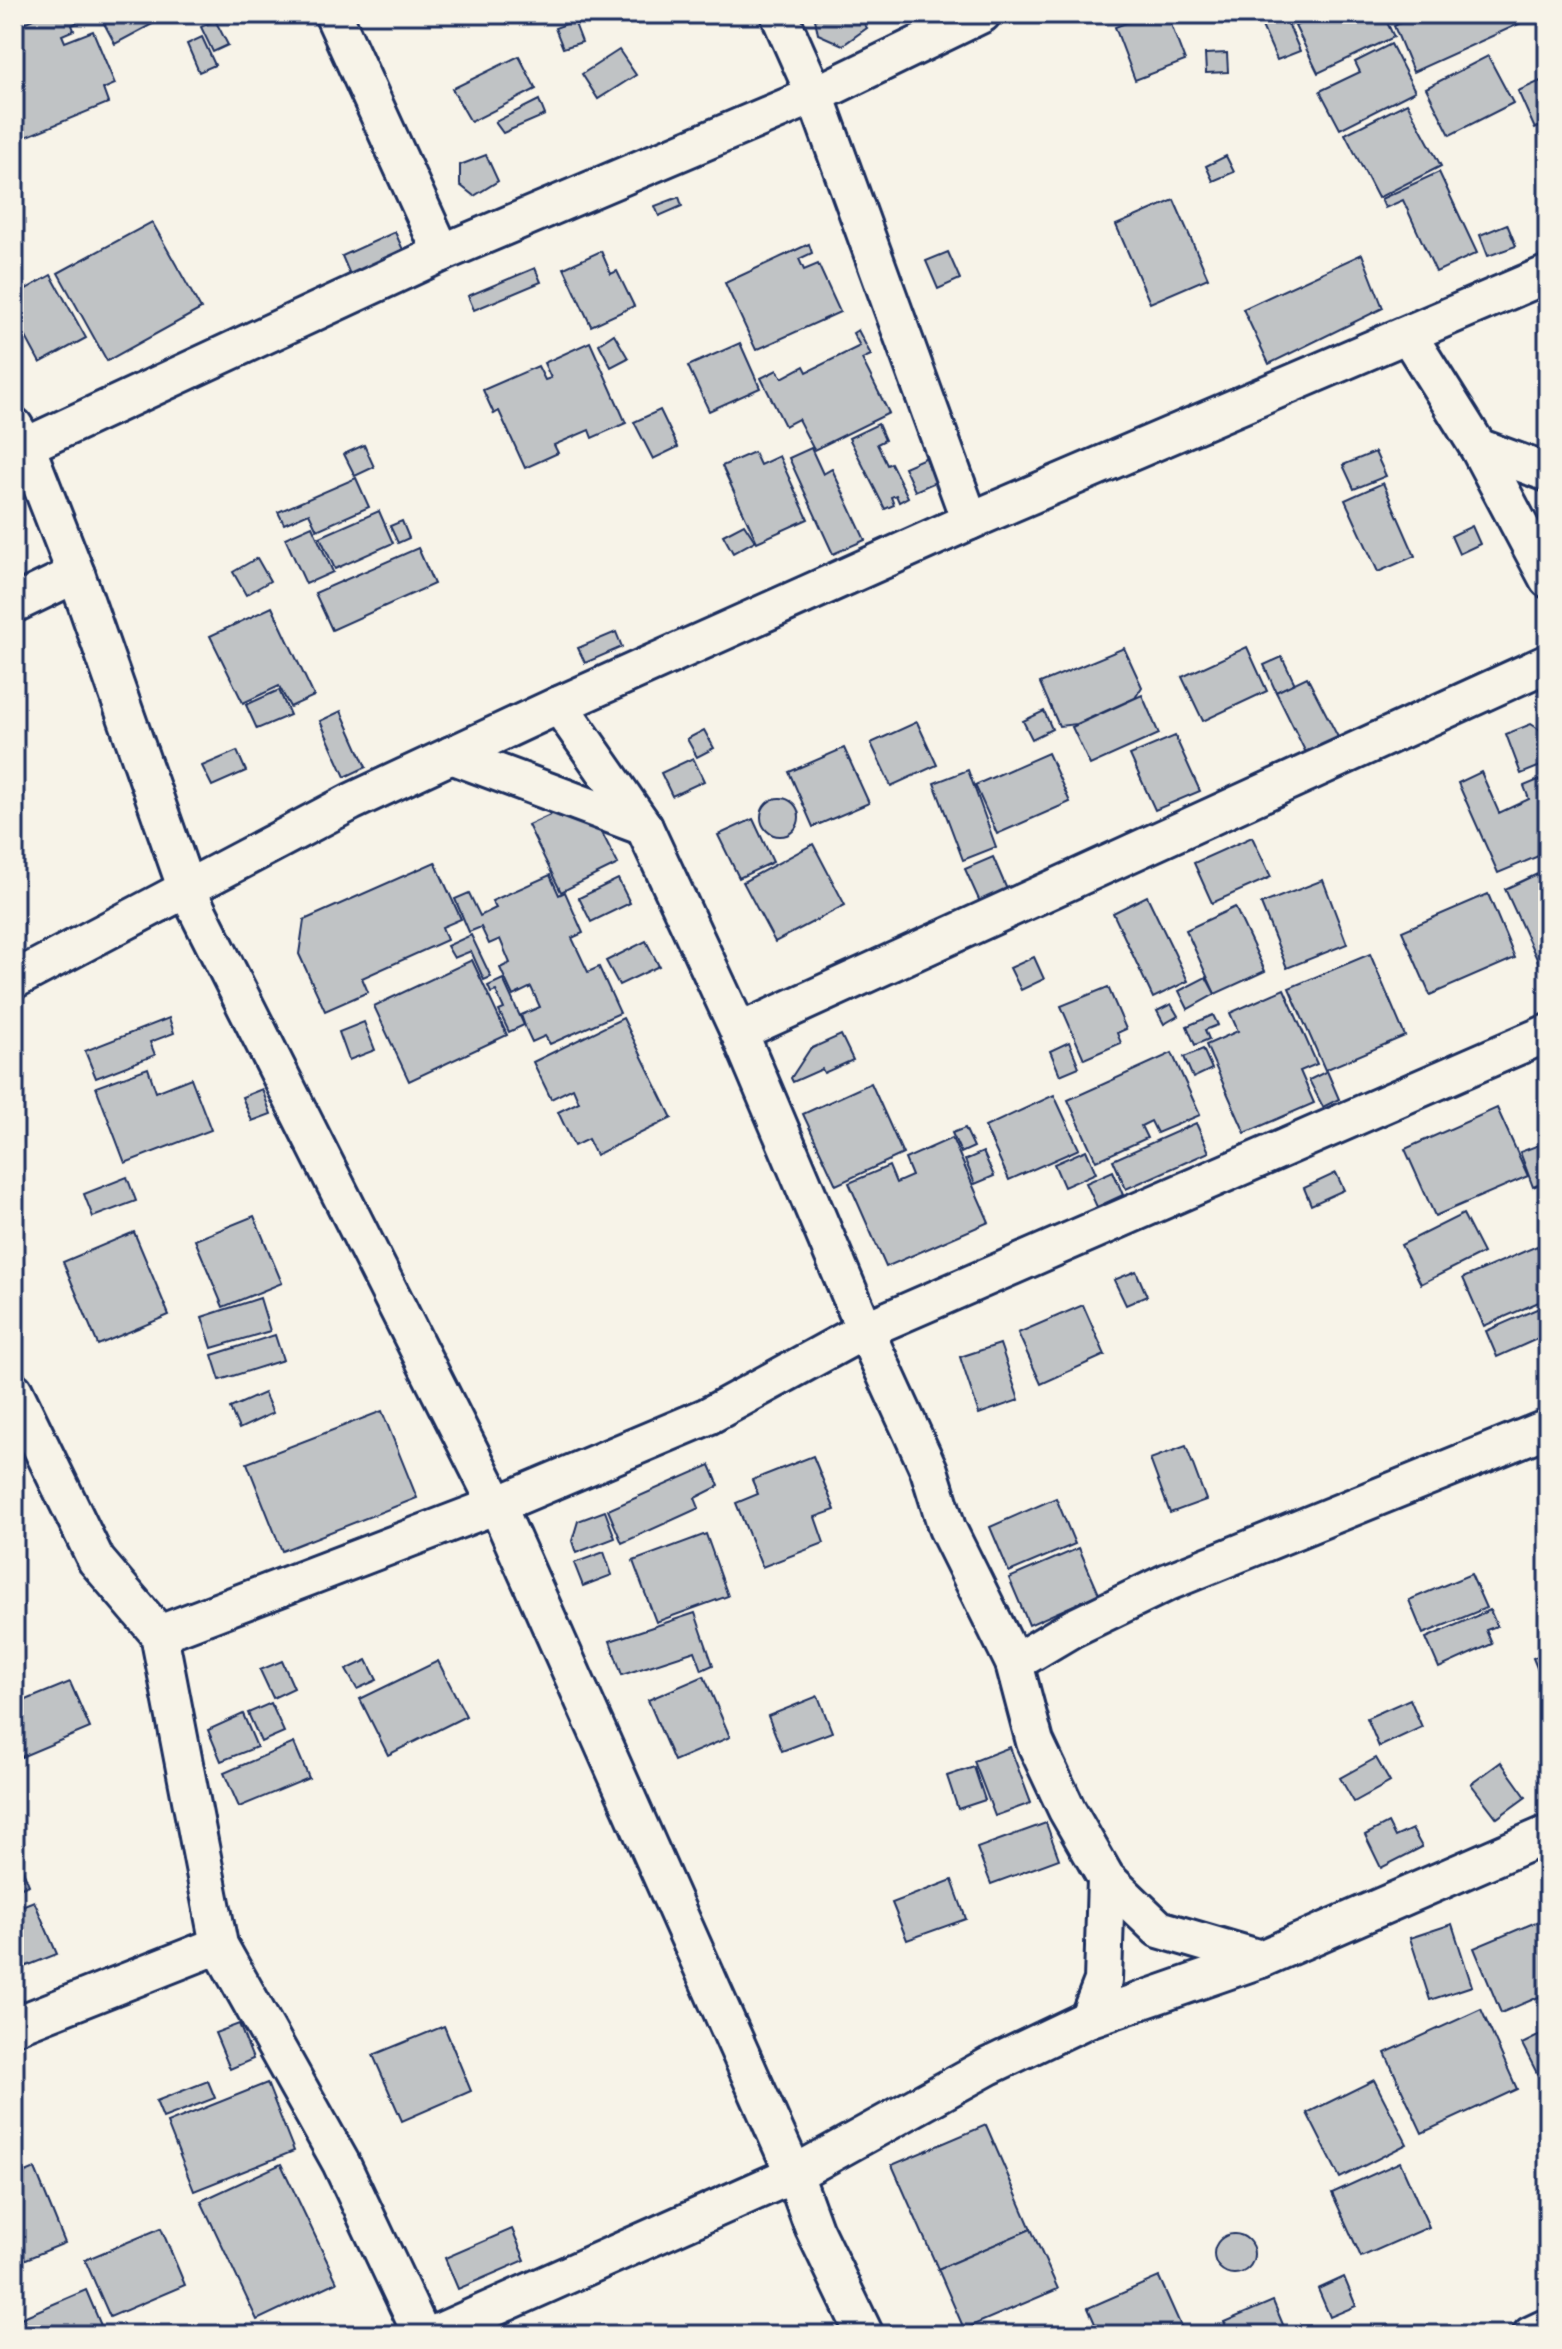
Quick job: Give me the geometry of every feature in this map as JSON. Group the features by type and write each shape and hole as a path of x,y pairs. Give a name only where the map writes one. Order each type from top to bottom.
{"street":[{"path":"333,14 442,253"},
{"path":"779,14 815,95 970,521"},
{"path":"865,2335 814,2229 794,2174 497,1505 187,890 76,574 20,436 815,95 982,14"},
{"path":"14,980 351,802 559,705 970,521 1548,274"},
{"path":"1408,335 1478,447 1548,579"},
{"path":"1478,447 1548,473"},
{"path":"14,604 76,574"},
{"path":"739,1032 1548,663"},
{"path":"559,705 644,827 739,1032 865,1330 929,1470 947,1528 1014,1663 1035,1742 1067,1810 1106,1878 1159,1929 1261,1959"},
{"path":"451,755 644,827"},
{"path":"159,1634 497,1505 708,1416 865,1330 1548,1033"},
{"path":"14,1391 96,1560 159,1634 219,1945 341,2163 422,2335"},
{"path":"1014,1663 1073,1628 1168,1582 1548,1428"},
{"path":"433,2335 794,2174 989,2066 1088,2019 1261,1959 1548,1834"},
{"path":"1088,2019 1103,1981 1106,1878"},
{"path":"14,2026 219,1945"},
{"path":"1531,2335 1548,2327"}],"building":[{"path":"45,14 79,14 82,20 72,25 74,30 62,35 65,42 93,31 115,84 103,89 108,103 23,138 14,116 14,27"},
{"path":"99,14 171,14 115,44"},
{"path":"824,14 858,14 867,28 843,45 818,34 815,19"},
{"path":"1150,14 1167,14 1185,61 1135,80 1115,27"},
{"path":"1284,14 1300,51 1277,60 1261,24"},
{"path":"1320,14 1383,14 1394,37 1318,73 1295,26"},
{"path":"1417,14 1517,14 1521,23 1413,72 1394,26"},
{"path":"215,20 228,45 213,52 201,27"},
{"path":"574,21 582,42 563,48 555,28"},
{"path":"202,37 215,65 199,72 187,44"},
{"path":"1391,44 1415,91 1340,129 1320,91 1360,72 1355,62"},
{"path":"619,50 636,75 598,99 582,74"},
{"path":"1227,53 1228,72 1206,73 1205,54"},
{"path":"519,56 536,89 471,122 452,89"},
{"path":"1488,56 1513,103 1450,135 1426,88"},
{"path":"1545,79 1548,86 1548,123 1535,129 1518,91"},
{"path":"539,100 545,115 503,133 495,122"},
{"path":"1407,103 1441,166 1378,198 1345,134"},
{"path":"486,155 498,181 474,196 460,185 460,165"},
{"path":"1226,156 1234,172 1213,181 1206,166"},
{"path":"1439,172 1477,253 1436,272 1403,200 1385,208 1381,199"},
{"path":"679,197 682,206 659,216 655,206"},
{"path":"1174,200 1208,278 1150,303 1116,225"},
{"path":"152,222 201,309 107,361 58,273"},
{"path":"1507,224 1516,246 1488,256 1480,235"},
{"path":"395,232 404,252 351,277 342,256"},
{"path":"809,244 812,253 799,259 804,270 818,264 840,312 756,350 725,283"},
{"path":"601,251 611,274 617,271 634,306 591,326 564,268"},
{"path":"948,252 960,279 938,289 926,261"},
{"path":"1362,254 1383,308 1269,364 1243,309"},
{"path":"535,268 541,282 474,310 468,296"},
{"path":"51,275 86,338 40,363 14,315 14,296"},
{"path":"858,330 871,355 862,359 889,413 814,450 798,419 785,426 761,378 777,370 782,378 804,366 807,372 860,346 853,333"},
{"path":"614,334 628,358 611,367 599,344"},
{"path":"590,342 626,423 592,438 589,430 554,445 558,453 525,468 499,411 494,414 483,390 538,366 545,380 551,378 544,363"},
{"path":"740,343 760,388 709,411 688,366"},
{"path":"660,410 678,447 653,459 634,422"},
{"path":"878,424 885,440 877,444 887,465 891,463 908,497 899,502 896,495 891,497 894,505 885,509 849,438"},
{"path":"364,445 374,467 355,476 344,454"},
{"path":"811,448 823,474 832,469 865,540 833,554 789,458"},
{"path":"754,452 760,465 779,456 808,519 757,542 722,466"},
{"path":"1375,452 1386,476 1354,489 1343,465"},
{"path":"934,454 945,478 915,491 904,467"},
{"path":"356,478 369,507 317,530 309,513 284,524 278,512"},
{"path":"1383,483 1415,556 1378,572 1345,500"},
{"path":"379,511 393,543 335,569 320,537"},
{"path":"402,521 409,538 398,543 390,526"},
{"path":"744,524 755,541 733,553 723,535"},
{"path":"312,526 333,572 306,584 285,538"},
{"path":"1472,526 1480,544 1459,554 1451,536"},
{"path":"418,548 434,584 332,630 315,593"},
{"path":"257,558 270,581 246,595 233,572"},
{"path":"272,607 314,696 290,707 279,686 243,703 210,636"},
{"path":"616,632 622,647 585,663 578,648"},
{"path":"1247,647 1267,691 1203,721 1182,677"},
{"path":"1124,648 1142,687 1135,698 1077,724 1059,726 1040,683"},
{"path":"1282,657 1295,684 1276,692 1264,665"},
{"path":"1307,677 1338,737 1306,753 1276,692"},
{"path":"279,690 290,715 257,729 246,705"},
{"path":"1142,695 1159,734 1090,765 1072,727"},
{"path":"341,711 366,767 345,777 320,721"},
{"path":"1044,711 1052,729 1032,739 1023,721"},
{"path":"917,722 937,765 891,786 871,743"},
{"path":"1531,724 1548,735 1548,763 1521,774 1506,734"},
{"path":"704,730 714,748 697,757 687,739"},
{"path":"1175,736 1200,791 1155,810 1130,755"},
{"path":"844,748 869,803 813,827 789,772"},
{"path":"237,751 246,771 212,786 202,766"},
{"path":"1048,753 1070,802 997,834 975,785"},
{"path":"693,758 704,781 672,796 661,773"},
{"path":"968,770 996,847 963,860 934,783"},
{"path":"1481,772 1499,813 1529,799 1524,786 1548,776 1548,839 1544,841 1548,852 1498,873 1458,783"},
{"path":"780,798 793,804 799,817 793,830 780,836 767,830 761,817 767,804"},
{"path":"565,808 594,817 618,864 561,892 528,825"},
{"path":"753,819 773,862 739,878 718,835"},
{"path":"1252,837 1271,877 1212,903 1194,863"},
{"path":"813,844 845,905 775,942 743,882"},
{"path":"993,857 1012,901 985,913 965,869"},
{"path":"435,862 461,919 442,927 447,940 362,978 368,992 325,1011 299,954 304,920"},
{"path":"1548,869 1548,983 1505,889"},
{"path":"550,875 559,895 565,892 583,933 572,938 588,972 599,967 620,1013 550,1044 545,1036 532,1042 521,1015 540,1007 531,987 513,996 500,968 510,963 500,939 489,944 481,927 469,932 455,899 469,893 480,916 496,908 492,901"},
{"path":"618,879 630,903 591,922 579,898"},
{"path":"1323,880 1347,944 1287,968 1261,904"},
{"path":"1488,894 1515,958 1430,995 1402,931"},
{"path":"1147,896 1188,981 1153,998 1113,913"},
{"path":"1235,907 1265,971 1215,994 1186,930"},
{"path":"471,935 491,977 484,980 471,951 454,958 447,946"},
{"path":"646,941 659,966 619,985 606,961"},
{"path":"1370,954 1405,1036 1325,1070 1289,988"},
{"path":"1034,957 1044,979 1021,990 1010,968"},
{"path":"472,960 507,1035 409,1081 374,1006"},
{"path":"1206,977 1215,994 1188,1009 1179,991"},
{"path":"503,979 524,1025 509,1032 499,1011 504,1009 496,991 491,993 488,986"},
{"path":"1108,987 1126,1029 1117,1033 1121,1043 1084,1059 1061,1006"},
{"path":"1284,989 1317,1064 1300,1071 1314,1103 1245,1133 1206,1045 1238,1031 1230,1013"},
{"path":"1171,1004 1178,1016 1164,1024 1157,1011"},
{"path":"1213,1015 1218,1025 1205,1030 1209,1039 1195,1045 1187,1026"},
{"path":"169,1018 174,1033 150,1042 155,1055 96,1078 85,1051"},
{"path":"623,1018 672,1118 596,1155 588,1139 574,1146 558,1112 579,1102 573,1088 551,1099 533,1062"},
{"path":"364,1022 375,1050 349,1060 339,1032"},
{"path":"841,1035 853,1060 793,1082 791,1078 810,1049"},
{"path":"1069,1042 1079,1067 1060,1075 1050,1051"},
{"path":"1203,1049 1212,1069 1193,1078 1184,1057"},
{"path":"1172,1053 1200,1115 1157,1133 1151,1121 1141,1126 1147,1138 1096,1161 1068,1100"},
{"path":"148,1068 156,1092 191,1078 211,1130 125,1163 96,1087"},
{"path":"1327,1071 1339,1099 1323,1107 1309,1080"},
{"path":"871,1083 903,1154 836,1185 803,1114"},
{"path":"262,1089 271,1114 252,1121 242,1097"},
{"path":"1054,1095 1079,1149 1009,1180 985,1127"},
{"path":"1497,1108 1528,1176 1435,1216 1405,1149"},
{"path":"1196,1123 1209,1152 1126,1189 1113,1160"},
{"path":"965,1128 974,1147 961,1153 952,1133"},
{"path":"952,1138 989,1222 886,1267 849,1183 889,1166 896,1183 912,1176 905,1159"},
{"path":"1539,1145 1548,1168 1548,1181 1533,1187 1520,1152"},
{"path":"1086,1150 1096,1173 1064,1187 1054,1164"},
{"path":"983,1152 994,1176 975,1184 965,1160"},
{"path":"1113,1171 1123,1195 1097,1207 1086,1183"},
{"path":"1336,1173 1344,1190 1311,1205 1304,1188"},
{"path":"127,1177 136,1201 93,1217 84,1194"},
{"path":"1463,1214 1483,1253 1421,1284 1401,1245"},
{"path":"254,1216 282,1283 223,1307 195,1240"},
{"path":"134,1232 169,1315 98,1345 63,1262"},
{"path":"1537,1246 1548,1270 1548,1298 1484,1326 1463,1278"},
{"path":"1136,1271 1147,1296 1126,1305 1114,1280"},
{"path":"260,1298 270,1331 212,1348 202,1317"},
{"path":"1083,1305 1105,1355 1041,1384 1018,1333"},
{"path":"1539,1308 1548,1334 1497,1357 1486,1331"},
{"path":"275,1335 283,1360 220,1380 212,1355"},
{"path":"1000,1344 1019,1400 979,1414 960,1357"},
{"path":"264,1393 273,1413 239,1429 230,1408"},
{"path":"382,1411 417,1498 282,1551 247,1463"},
{"path":"1186,1446 1206,1500 1170,1513 1150,1459"},
{"path":"813,1456 835,1510 815,1517 824,1543 762,1567 736,1503 758,1494 752,1480"},
{"path":"710,1465 719,1486 695,1498 699,1508 622,1543 608,1510"},
{"path":"1056,1498 1075,1544 1009,1572 990,1527"},
{"path":"605,1511 615,1538 576,1553 572,1541 578,1521"},
{"path":"706,1534 728,1596 656,1622 633,1561"},
{"path":"1079,1548 1099,1594 1029,1625 1009,1578"},
{"path":"604,1552 612,1575 583,1586 574,1563"},
{"path":"1471,1574 1486,1608 1423,1634 1409,1600"},
{"path":"1490,1610 1497,1626 1486,1630 1492,1644 1439,1668 1426,1638"},
{"path":"695,1613 713,1665 702,1670 695,1651 622,1675 610,1641"},
{"path":"1548,1652 1548,1695 1533,1658"},
{"path":"367,1660 377,1680 357,1689 346,1670"},
{"path":"282,1661 294,1688 273,1698 260,1670"},
{"path":"438,1661 466,1716 388,1755 360,1699"},
{"path":"704,1676 730,1737 674,1761 648,1700"},
{"path":"70,1682 90,1728 14,1760 14,1705"},
{"path":"818,1696 832,1732 782,1751 768,1716"},
{"path":"1410,1699 1422,1727 1379,1747 1367,1718"},
{"path":"271,1703 284,1732 261,1742 248,1713"},
{"path":"243,1714 257,1747 221,1761 208,1730"},
{"path":"294,1743 309,1778 239,1807 224,1773"},
{"path":"1010,1747 1031,1803 995,1816 974,1761"},
{"path":"1376,1758 1390,1782 1354,1802 1340,1778"},
{"path":"1501,1762 1526,1797 1497,1818 1471,1784"},
{"path":"974,1767 985,1800 958,1809 947,1776"},
{"path":"1046,1823 1059,1859 991,1884 977,1848"},
{"path":"1388,1823 1395,1837 1412,1829 1422,1847 1381,1868 1365,1835"},
{"path":"20,1863 29,1885 14,1891 14,1865"},
{"path":"952,1880 966,1919 907,1940 892,1903"},
{"path":"34,1901 57,1954 14,1971 14,1909"},
{"path":"1548,1917 1548,1993 1501,2013 1474,1948"},
{"path":"1452,1924 1472,1986 1430,2000 1410,1938"},
{"path":"1481,2009 1517,2089 1422,2133 1385,2053"},
{"path":"239,2024 253,2059 230,2069 215,2033"},
{"path":"444,2026 471,2091 402,2121 373,2055"},
{"path":"1548,2031 1548,2077 1541,2081 1522,2044"},
{"path":"1374,2080 1407,2144 1340,2178 1307,2113"},
{"path":"208,2081 215,2098 163,2118 156,2101"},
{"path":"267,2083 294,2151 194,2191 167,2123"},
{"path":"986,2125 1031,2229 938,2269 892,2165"},
{"path":"1400,2162 1429,2227 1361,2257 1332,2193"},
{"path":"281,2164 337,2282 257,2320 201,2201"},
{"path":"35,2169 65,2243 14,2264 14,2178"},
{"path":"161,2228 185,2285 110,2317 85,2260"},
{"path":"512,2229 525,2260 458,2289 445,2258"},
{"path":"1031,2229 1058,2289 964,2329 938,2269"},
{"path":"1234,2234 1248,2240 1254,2254 1248,2268 1234,2274 1220,2268 1214,2254 1220,2240"},
{"path":"1159,2277 1185,2335 1100,2335 1088,2308"},
{"path":"1344,2277 1356,2306 1330,2317 1318,2289"},
{"path":"86,2290 105,2335 14,2335 14,2321"},
{"path":"1273,2301 1287,2334 1230,2335 1224,2322"}]}
